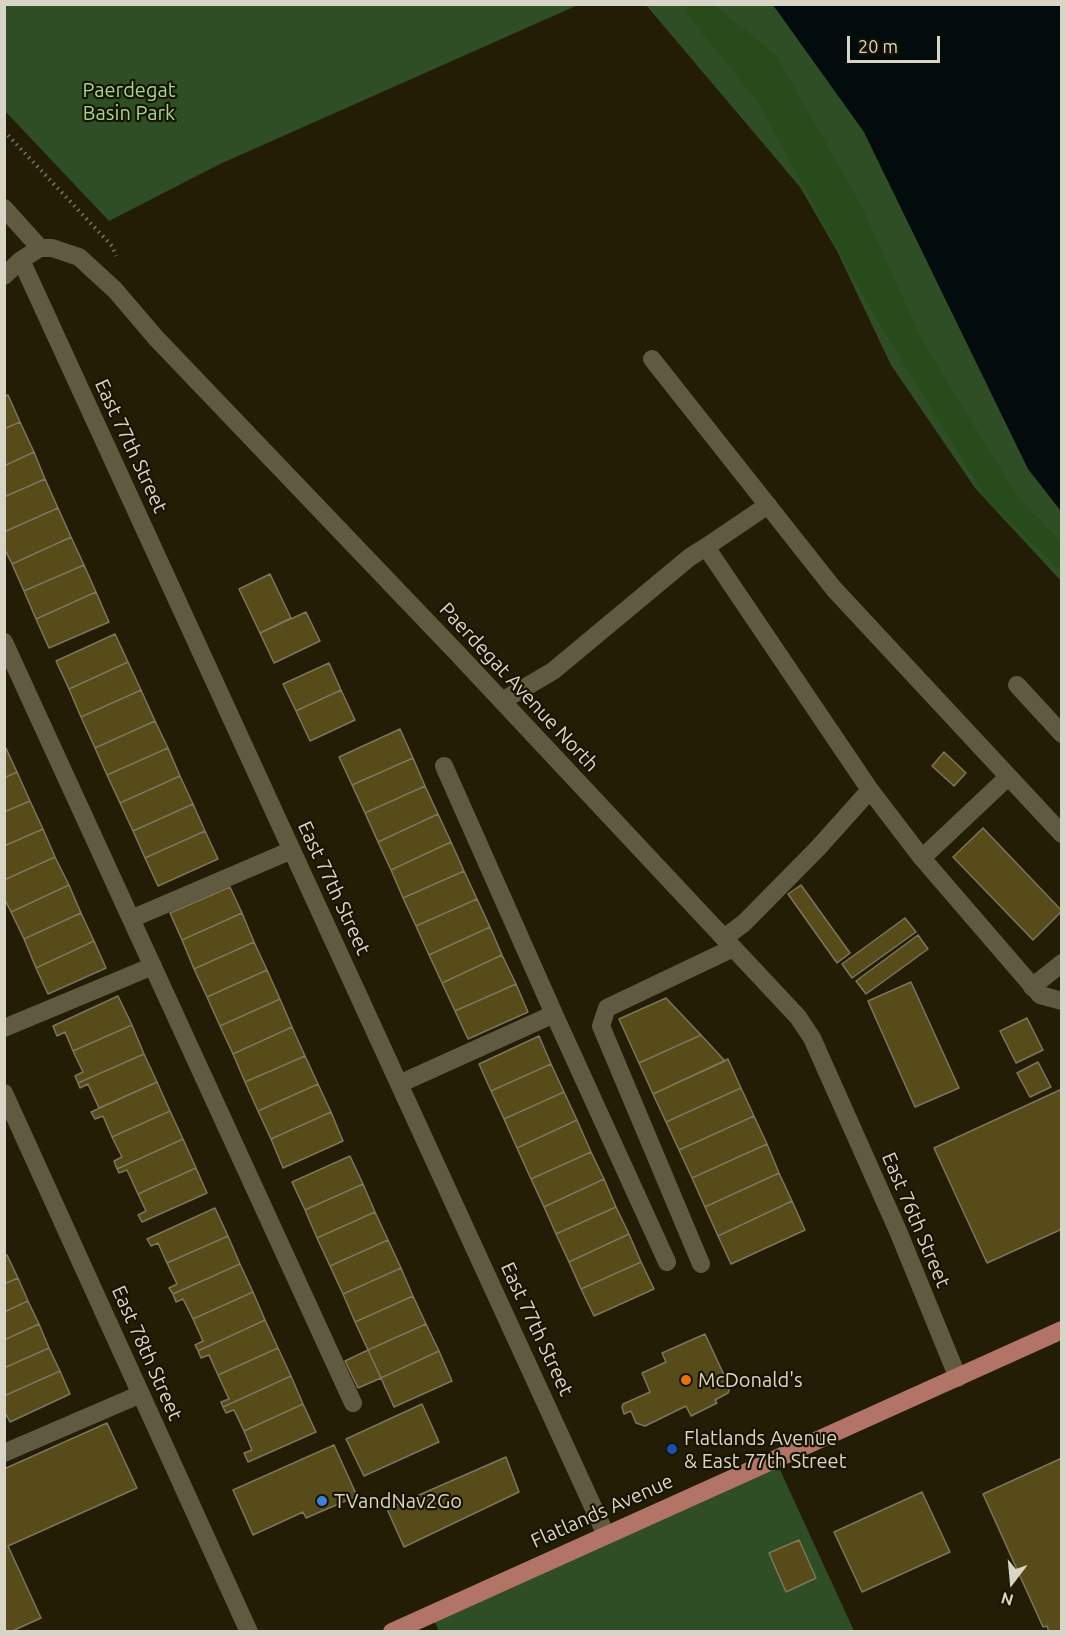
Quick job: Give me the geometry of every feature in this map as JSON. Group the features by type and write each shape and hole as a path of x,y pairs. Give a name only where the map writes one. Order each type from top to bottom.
{"main road":[{"name":"Flatlands Avenue","path":"392,1632 1062,1330"}],"street":[{"path":"4,208 40,248 21,260 4,276"},
{"name":"Paerdegat Avenue North","path":"40,248 52,248 79,257 115,290 156,338 502,700 798,1017 812,1038 831,1081"},
{"name":"East 77th Street","path":"21,260 606,1534"},
{"path":"652,359 834,590 1062,834"},
{"path":"502,700 553,671 690,557 768,506"},
{"path":"706,548 870,790 922,858 1032,987 1040,995 1062,1001"},
{"path":"4,642 353,1403"},
{"path":"1017,685 1062,734"},
{"path":"444,766 667,1262"},
{"path":"922,858 1008,777"},
{"path":"701,1264 601,1026 608,1008 729,943 744,923 818,848 870,790"},
{"path":"131,919 292,850"},
{"path":"1032,987 1062,963"},
{"path":"4,1028 153,966"},
{"path":"399,1084 554,1014"},
{"name":"East 76th Street","path":"831,1081 898,1231 958,1378"},
{"name":"East 78th Street","path":"4,1093 249,1632"},
{"path":"4,1454 141,1394"}],"path":[{"path":"4,131 112,246 120,266"}],"green space":[{"name":"Paerdegat Basin Park","path":"5,4 578,5 220,164 109,221 5,111"},
{"path":"646,5 773,5 797,35 864,132 1028,468 1061,511 1061,581 975,488 891,365 837,251 800,187"},
{"path":"689,5 714,5 776,55 862,207 922,340 1016,494 1061,542 1061,571 987,500 868,305 757,101 685,12"},
{"path":"775,1459 854,1631 439,1632 431,1613"}],"shaded area":[{"path":"773,5 1061,5 1061,511 1028,469 864,132"}],"building":[{"path":"8,395 20,422 4,429 4,396"},
{"path":"20,422 34,452 4,466 4,429"},
{"path":"34,452 45,479 4,497 4,466"},
{"path":"45,479 58,508 4,532 4,497"},
{"path":"58,508 71,537 12,564 4,548 4,532"},
{"path":"71,537 84,565 24,591 12,564"},
{"path":"84,565 96,592 36,619 24,591"},
{"path":"270,574 291,618 260,633 239,589"},
{"path":"96,592 109,622 49,648 36,619"},
{"path":"306,612 320,641 274,663 260,633"},
{"path":"115,634 128,662 69,689 56,661"},
{"path":"128,662 141,690 81,717 69,689"},
{"path":"329,663 341,690 296,711 283,684"},
{"path":"141,690 155,721 95,748 81,717"},
{"path":"341,690 355,720 310,741 296,711"},
{"path":"155,721 168,748 107,775 95,748"},
{"path":"400,729 413,758 352,785 339,757"},
{"path":"4,744 17,772 4,778"},
{"path":"168,748 180,776 120,803 107,775"},
{"path":"944,752 966,773 954,786 932,766"},
{"path":"413,758 425,786 365,813 352,785"},
{"path":"17,772 30,801 4,812 4,778"},
{"path":"180,776 193,804 133,831 120,803"},
{"path":"425,786 438,814 378,842 365,813"},
{"path":"30,801 43,829 4,846 4,812"},
{"path":"193,804 205,831 145,858 133,831"},
{"path":"438,814 451,842 391,870 378,842"},
{"path":"983,828 1062,911 1033,940 953,857"},
{"path":"43,829 55,857 4,880 4,846"},
{"path":"205,831 218,859 158,886 145,858"},
{"path":"451,842 464,871 403,898 391,870"},
{"path":"55,857 69,885 11,912 4,898 4,880"},
{"path":"464,871 477,899 416,926 403,898"},
{"path":"69,885 81,913 24,939 11,912"},
{"path":"801,885 850,953 837,963 788,894"},
{"path":"230,887 242,913 182,940 170,913"},
{"path":"477,899 490,927 429,955 416,926"},
{"path":"81,913 94,941 36,968 24,939"},
{"path":"242,913 254,942 194,969 182,940"},
{"path":"905,918 916,932 852,978 842,964"},
{"path":"490,927 502,955 442,983 429,955"},
{"path":"918,935 928,949 866,994 856,981"},
{"path":"94,941 106,968 48,994 36,968"},
{"path":"254,942 267,970 207,997 194,969"},
{"path":"502,955 516,984 455,1011 442,983"},
{"path":"267,970 280,999 220,1026 207,997"},
{"path":"911,982 959,1088 915,1107 868,1001"},
{"path":"516,984 528,1012 468,1039 455,1011"},
{"path":"118,996 132,1025 73,1051 65,1032 57,1036 53,1026"},
{"path":"666,998 701,1035 639,1063 619,1019"},
{"path":"280,999 292,1027 233,1054 220,1026"},
{"path":"1027,1018 1043,1050 1016,1063 1000,1031"},
{"path":"132,1025 144,1054 78,1083 75,1076 83,1072 73,1051"},
{"path":"292,1027 305,1056 245,1082 233,1054"},
{"path":"701,1035 725,1061 653,1094 639,1063"},
{"path":"539,1036 551,1064 491,1091 479,1064"},
{"path":"144,1054 157,1082 99,1108 88,1084 80,1088 78,1083"},
{"path":"305,1056 318,1084 258,1111 245,1082"},
{"path":"728,1059 741,1088 666,1122 653,1094"},
{"path":"1038,1062 1051,1087 1030,1097 1017,1073"},
{"path":"551,1064 564,1092 504,1119 491,1091"},
{"path":"157,1082 170,1111 112,1137 103,1116 95,1119 91,1112"},
{"path":"318,1084 331,1112 271,1139 258,1111"},
{"path":"741,1088 754,1116 679,1150 666,1122"},
{"path":"1062,1089 1062,1229 987,1263 934,1148"},
{"path":"564,1092 577,1120 517,1148 504,1119"},
{"path":"170,1111 183,1139 117,1169 114,1161 122,1157 112,1137"},
{"path":"331,1112 343,1141 283,1168 271,1139"},
{"path":"754,1116 767,1144 692,1178 679,1150"},
{"path":"577,1120 591,1152 531,1179 517,1148"},
{"path":"183,1139 196,1168 138,1194 127,1170 119,1173 117,1169"},
{"path":"767,1144 779,1173 705,1207 692,1178"},
{"path":"591,1152 604,1179 544,1207 531,1179"},
{"path":"350,1156 363,1184 305,1210 292,1182"},
{"path":"196,1168 207,1193 142,1222 138,1215 146,1211 138,1194"},
{"path":"779,1173 792,1201 718,1236 705,1207"},
{"path":"604,1179 616,1207 556,1234 544,1207"},
{"path":"363,1184 375,1212 317,1238 305,1210"},
{"path":"792,1201 805,1230 731,1264 718,1236"},
{"path":"616,1207 629,1234 569,1262 556,1234"},
{"path":"215,1208 228,1236 167,1263 158,1243 151,1246 147,1239"},
{"path":"375,1212 388,1240 330,1266 317,1238"},
{"path":"629,1234 641,1262 581,1289 569,1262"},
{"path":"228,1236 240,1264 173,1294 169,1288 177,1284 167,1263"},
{"path":"388,1240 401,1268 343,1294 330,1266"},
{"path":"7,1255 18,1278 4,1284 4,1256"},
{"path":"641,1262 654,1289 594,1316 581,1289"},
{"path":"240,1264 253,1292 193,1319 183,1299 176,1302 173,1294"},
{"path":"401,1268 413,1296 355,1322 343,1294"},
{"path":"18,1278 28,1301 4,1312 4,1284"},
{"path":"253,1292 265,1320 198,1351 195,1345 203,1341 193,1319"},
{"path":"413,1296 426,1324 368,1350 355,1322"},
{"path":"28,1301 39,1324 4,1340 4,1312"},
{"path":"265,1320 278,1348 218,1375 209,1355 201,1358 198,1351"},
{"path":"39,1324 49,1348 4,1368 4,1340"},
{"path":"426,1324 439,1351 381,1378 368,1350"},
{"name":"McDonald's","path":"705,1334 730,1388 728,1393 715,1400 717,1403 691,1416 686,1406 645,1426 636,1423 631,1411 624,1414 623,1404 650,1392 642,1373 666,1362 662,1353"},
{"path":"49,1348 60,1371 4,1396 4,1368"},
{"path":"278,1348 291,1376 223,1407 221,1402 229,1399 218,1375"},
{"path":"368,1350 381,1378 358,1388 345,1361"},
{"path":"439,1351 452,1381 394,1407 381,1378"},
{"path":"60,1371 70,1394 10,1422 4,1411 4,1396"},
{"path":"291,1376 303,1404 244,1431 234,1410 226,1413 223,1407"},
{"path":"303,1404 316,1432 248,1462 244,1453 252,1450 244,1431"},
{"path":"422,1404 439,1442 364,1476 346,1439"},
{"path":"107,1423 137,1488 8,1546 41,1618 10,1632 4,1632 4,1469"},
{"path":"334,1445 357,1496 306,1518 303,1512 253,1535 233,1490"},
{"path":"506,1457 519,1492 404,1547 387,1509"},
{"path":"1062,1458 1062,1632 1049,1632 1047,1626 1043,1627 983,1494"},
{"path":"922,1492 950,1552 862,1592 834,1532"},
{"path":"799,1540 816,1578 786,1592 769,1553"}],"place":[{"name":"McDonald's","path":"686,1380"},
{"name":"Flatlands Avenue & East 77th Street","path":"672,1449"},
{"name":"TVandNav2Go","path":"322,1501"}]}
